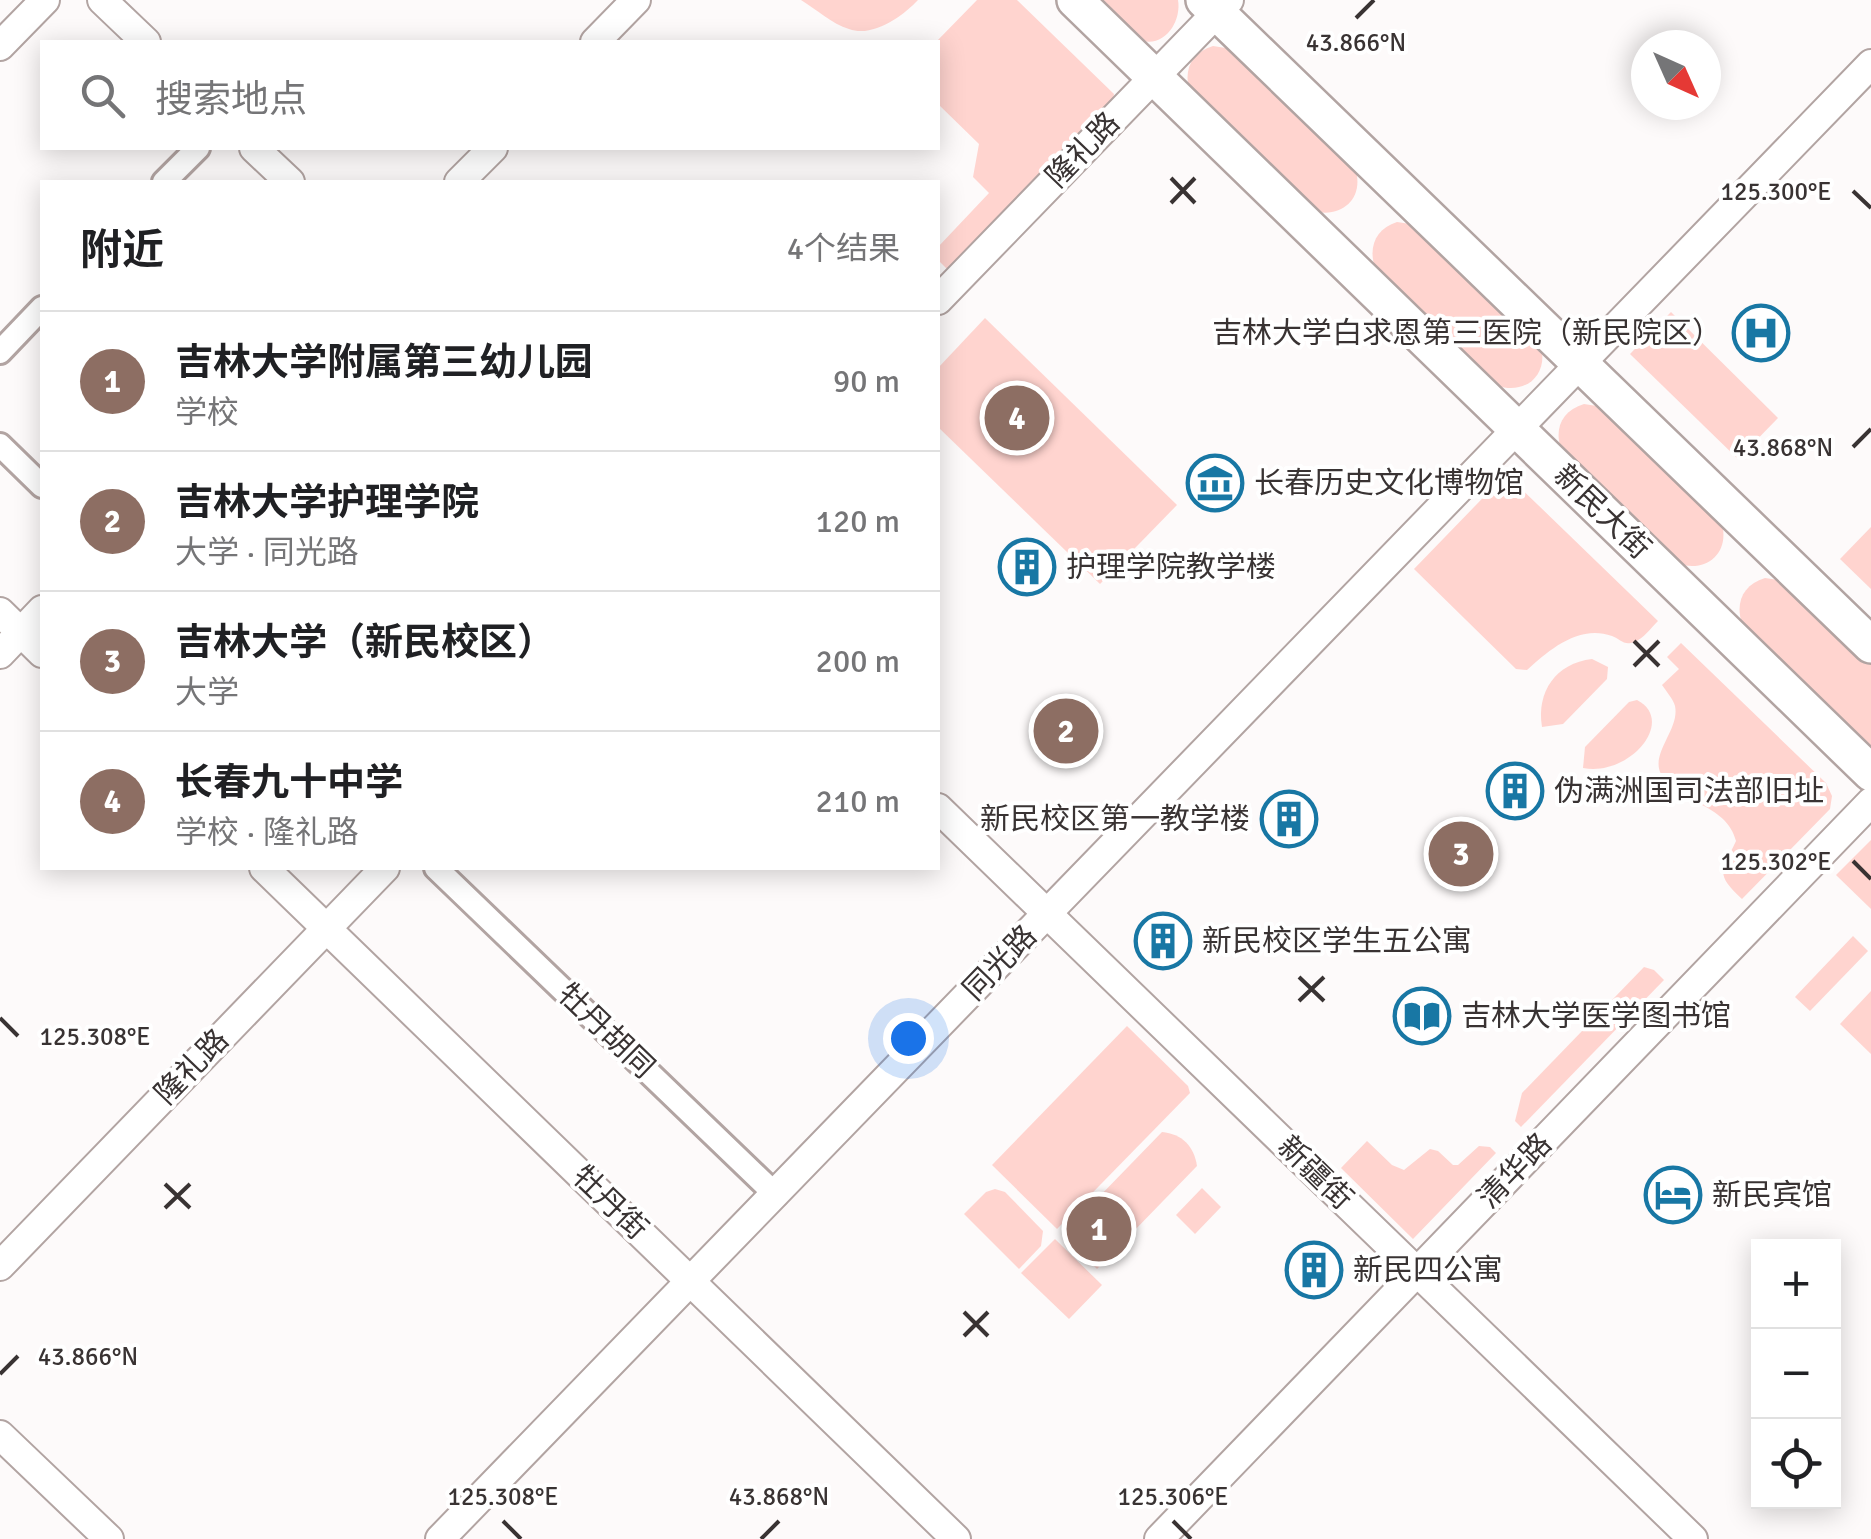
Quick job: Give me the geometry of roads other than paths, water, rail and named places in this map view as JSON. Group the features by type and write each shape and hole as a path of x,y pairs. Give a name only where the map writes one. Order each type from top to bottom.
{"main road":[{"name":"新民大街","path":"1075,0 1871,773"},
{"path":"1217,4 1871,645"}],"street":[{"path":"0,46 45,0"},
{"path":"102,0 144,40"},
{"path":"597,40 636,0"},
{"name":"隆礼路","path":"940,298 1154,77 1217,4"},
{"name":"同光路","path":"440,1539 1871,64"},
{"path":"166,180 196,150"},
{"path":"256,150 288,180"},
{"path":"461,180 491,150"},
{"path":"0,352 40,310"},
{"path":"0,445 40,484"},
{"path":"0,612 40,651"},
{"path":"0,654 40,612"},
{"name":"清华路","path":"1159,1539 1871,802"},
{"name":"新疆街","path":"940,810 1692,1539"},
{"name":"牡丹街","path":"266,870 956,1539"},
{"name":"隆礼路","path":"0,1266 383,870"},
{"name":"牡丹胡同","path":"438,870 776,1195"},
{"path":"0,1435 109,1539"}],"place":[{"name":"吉林大学白求恩第三医院（新民院区）","path":"1761,333"},
{"name":"长春九十中学","path":"1017,418"},
{"name":"长春历史文化博物馆","path":"1215,483"},
{"name":"护理学院教学楼","path":"1027,567"},
{"name":"吉林大学护理学院","path":"1066,731"},
{"name":"伪满洲国司法部旧址","path":"1515,791"},
{"name":"新民校区第一教学楼","path":"1289,819"},
{"name":"吉林大学（新民校区）","path":"1461,854"},
{"name":"新民校区学生五公寓","path":"1163,941"},
{"name":"吉林大学医学图书馆","path":"1422,1016"},
{"name":"新民宾馆","path":"1673,1195"},
{"name":"吉林大学附属第三幼儿园","path":"1099,1229"},
{"name":"新民四公寓","path":"1314,1270"}]}
